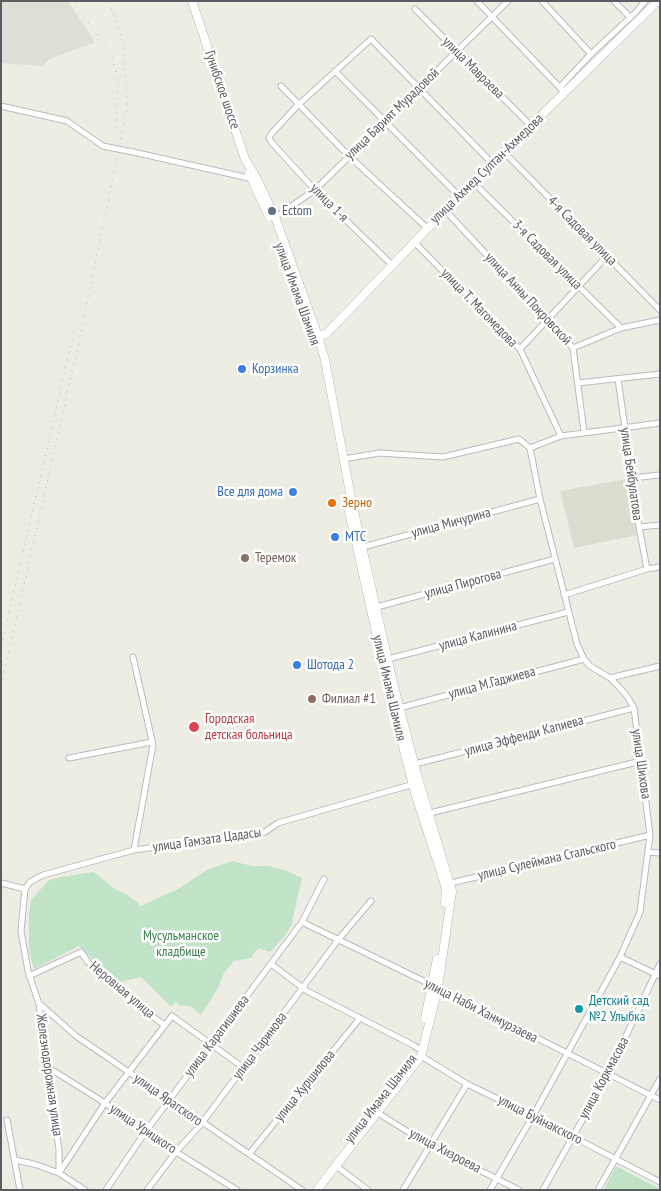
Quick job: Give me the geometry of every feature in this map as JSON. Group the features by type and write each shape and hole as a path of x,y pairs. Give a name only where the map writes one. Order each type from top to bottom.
{"main road":[{"name":"Гунибское шоссе","path":"192,1 253,178"},
{"name":"улица Ахмед Султан-Ахмедова","path":"318,336 326,334 427,228 531,126 562,90 657,1"},
{"name":"улица Имама Шамиля","path":"253,178 273,219 318,336 325,360 363,546 373,608 415,764 416,783 447,884"},
{"name":"улица Имама Шамиля","path":"273,219 316,343 348,504 423,815 447,884 452,891 435,987 420,1052 317,1190"},
{"name":"улица Имама Шамиля","path":"310,1190 375,1111"}],"street":[{"path":"477,1 562,90 591,54 645,1"},
{"name":"улица Барият Мурадовой","path":"273,219 315,190 508,1"},
{"path":"542,1 591,54"},
{"path":"614,1 630,17"},
{"name":"улица Мавраева","path":"415,9 531,126"},
{"path":"298,105 371,39 492,163"},
{"path":"335,71 459,196"},
{"path":"281,86 350,156 427,228"},
{"name":"улица 1-я","path":"298,105 269,138 315,190 392,265"},
{"path":"1,106 67,121 103,146 253,178"},
{"name":"4-я Садовая улица","path":"504,152 660,310"},
{"name":"3-я Садовая улица","path":"473,182 621,328"},
{"name":"улица Анны Покровской","path":"445,210 573,348 584,432"},
{"name":"улица Т. Магомедова","path":"414,242 520,349 560,436"},
{"path":"520,349 607,256"},
{"path":"573,348 621,328 660,320"},
{"path":"578,384 660,374"},
{"name":"улица Бейбулатова","path":"618,379 639,527 647,569"},
{"path":"530,448 560,436 660,423"},
{"path":"344,459 378,453 443,457 519,439 530,448 540,499 568,612 577,644 584,659"},
{"path":"632,478 660,475"},
{"name":"улица Мичурина","path":"363,546 540,499"},
{"path":"639,527 660,525"},
{"name":"улица Пирогова","path":"373,608 555,559"},
{"path":"564,595 647,569 660,567"},
{"name":"улица Калинина","path":"388,659 568,612"},
{"path":"133,657 152,742 134,850"},
{"name":"улица Шихова","path":"490,1190 620,958 640,912 650,835 634,708 627,696 610,678 590,666 584,659"},
{"name":"улица М.Гаджиева","path":"399,708 584,659"},
{"path":"610,678 660,666"},
{"name":"улица Эффенди Капиева","path":"415,764 634,708"},
{"path":"69,758 152,742"},
{"path":"423,815 641,761"},
{"name":"улица Гамзата Цадасы","path":"25,889 30,882 43,875 134,850 265,832 278,823 416,783"},
{"name":"улица Сулеймана Стальского","path":"447,884 650,835"},
{"path":"648,852 660,853"},
{"name":"улица Карагишиева","path":"106,1190 146,1131 302,922 324,879"},
{"path":"1,884 25,889"},
{"name":"Железнодорожная улица","path":"25,889 21,931 29,976 39,1004 59,1150 59,1173"},
{"name":"улица Чаринова","path":"147,1190 176,1152 202,1123 338,940 372,901"},
{"name":"улица Наби Ханмурзаева","path":"302,922 660,1100"},
{"name":"Неровная улица","path":"29,976 82,952 88,962 120,992 164,1025 172,1016 244,1068"},
{"path":"620,958 658,975"},
{"name":"улица Буйнакского","path":"271,964 303,988 413,1045 420,1052 468,1084 660,1182"},
{"name":"улица Коркмасова","path":"543,1190 608,1074 658,975 660,964"},
{"name":"улица Ярагского","path":"39,1004 76,1036 302,1190"},
{"name":"улица Хуршилова","path":"250,1154 360,1018"},
{"path":"59,1173 105,1103 164,1025"},
{"name":"улица Урицкого","path":"49,1068 237,1190"},
{"path":"598,1190 660,1079"},
{"path":"403,1190 468,1084"},
{"name":"улица Хизроева","path":"375,1111 431,1146 519,1190"},
{"path":"7,1120 20,1190"},
{"path":"15,1160 34,1164 59,1173 84,1190"},
{"path":"336,1166 368,1190"}],"shaded area":[{"path":"1,1 68,1 95,42 48,60 42,66 1,63"},
{"path":"626,479 637,535 574,548 560,491"}],"green space":[{"name":"Мусульманское кладбище","path":"232,861 252,866 268,866 284,870 302,878 291,926 284,937 270,952 258,948 251,958 234,961 224,973 217,990 201,1015 190,1006 182,1006 177,1002 170,1006 141,977 116,983 79,946 34,969 29,951 31,900 48,881 55,878 94,872 116,890 126,894 141,906 178,889 207,870"},
{"path":"616,1166 660,1189 660,1190 604,1190"}],"railway":[{"path":"71,1 111,53 118,79 116,132"},
{"path":"1,686 79,342 127,108 124,45 109,1"},
{"path":"1,647 75,327"}],"place":[{"name":"Ectom","path":"272,211"},
{"name":"Корзинка","path":"242,369"},
{"name":"Все для дома","path":"293,492"},
{"name":"Зерно","path":"332,503"},
{"name":"МТС","path":"335,537"},
{"name":"Теремок","path":"245,558"},
{"name":"Шотода 2","path":"297,665"},
{"name":"Филиал #1","path":"312,699"},
{"name":"Городская детская больница","path":"194,727"},
{"name":"Детский сад №2 Улыбка","path":"579,1009"}]}
